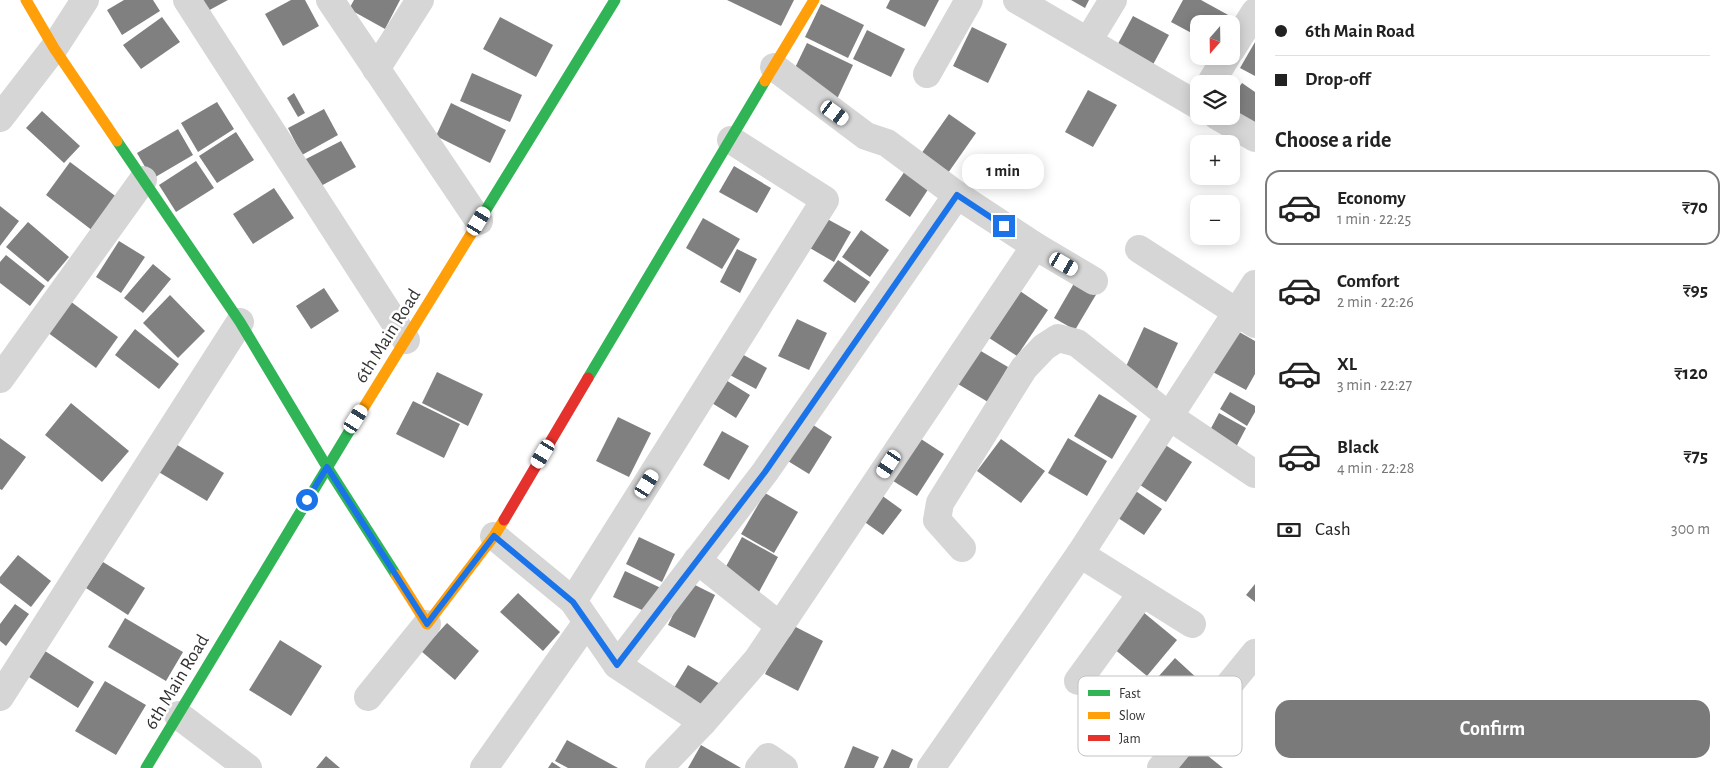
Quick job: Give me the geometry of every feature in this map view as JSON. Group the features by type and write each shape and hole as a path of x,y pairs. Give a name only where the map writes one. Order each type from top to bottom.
{"street":[{"path":"26,0 54,48 240,322 327,467 427,624"},
{"path":"0,118 54,48 85,0"},
{"path":"187,0 406,340"},
{"path":"330,0 479,221"},
{"path":"376,69 420,0"},
{"name":"6th Main Road","path":"146,768 327,467 615,0"},
{"path":"368,697 494,536 814,0"},
{"path":"927,74 969,0"},
{"path":"1017,0 1088,41 1190,95"},
{"path":"1088,41 1113,0"},
{"path":"1240,36 1255,12"},
{"path":"774,67 866,136 887,143 957,195 1035,246 1094,281"},
{"path":"1237,125 1255,138"},
{"path":"484,768 580,612 826,200 731,140"},
{"path":"0,380 143,180"},
{"path":"617,665 765,472 957,195"},
{"path":"658,768 757,660 1035,246"},
{"path":"1140,249 1245,318"},
{"path":"931,768 1080,554 1170,417 1245,318 1255,284"},
{"path":"0,697 240,322"},
{"path":"962,548 937,520 940,503 1024,368 1044,347 1058,338 1077,343 1170,417 1255,474"},
{"path":"494,536 580,612 617,665 702,722"},
{"path":"1080,554 1192,624"},
{"path":"697,560 780,626"},
{"path":"1082,676 1142,593"},
{"path":"1236,676 1255,653"},
{"path":"178,714 248,768"},
{"path":"759,768 768,756 784,768"},
{"path":"1161,768 1171,756"}],"building":[{"path":"124,0 153,0 160,11 122,35 107,10"},
{"path":"198,0 228,0 204,13"},
{"path":"291,0 305,0 319,26 283,46 265,14"},
{"path":"354,0 400,0 385,29 349,9"},
{"path":"727,0 794,0 781,26"},
{"path":"890,0 939,0 925,27 886,8"},
{"path":"1071,0 1089,0 1085,8"},
{"path":"1183,0 1201,0 1228,15 1190,15 1190,32 1171,22"},
{"path":"821,4 864,25 848,58 805,37"},
{"path":"1133,16 1169,35 1149,72 1113,53"},
{"path":"162,17 180,42 141,69 123,45"},
{"path":"500,17 553,45 536,77 483,49"},
{"path":"972,27 1007,44 988,83 953,66"},
{"path":"867,30 905,49 891,77 853,59"},
{"path":"1255,42 1255,76 1240,68"},
{"path":"807,43 853,65 837,99 791,76"},
{"path":"472,73 522,95 510,122 460,101"},
{"path":"1242,83 1255,92 1255,136 1240,124 1240,86"},
{"path":"1088,90 1117,105 1093,147 1065,132"},
{"path":"294,93 305,113 298,117 287,98"},
{"path":"217,102 234,129 198,152 181,123"},
{"path":"451,103 506,130 490,163 436,136"},
{"path":"324,109 338,135 302,155 288,128"},
{"path":"42,111 80,146 64,163 26,128"},
{"path":"949,114 976,133 948,173 921,154"},
{"path":"178,129 193,155 152,179 137,153"},
{"path":"236,132 254,160 217,183 199,156"},
{"path":"341,141 356,167 319,187 304,160"},
{"path":"196,161 214,188 176,212 159,185"},
{"path":"70,162 118,198 93,231 46,195"},
{"path":"734,166 771,188 757,213 719,192"},
{"path":"905,171 929,188 910,217 885,200"},
{"path":"274,188 294,218 253,244 233,214"},
{"path":"0,206 19,221 0,246"},
{"path":"820,215 851,232 834,262 803,244"},
{"path":"703,218 740,239 722,269 686,248"},
{"path":"28,222 69,257 48,282 6,247"},
{"path":"861,230 889,250 870,277 842,257"},
{"path":"119,241 145,257 121,293 96,277"},
{"path":"737,249 757,259 740,293 720,282"},
{"path":"6,255 45,286 30,306 0,283 0,262"},
{"path":"838,260 870,282 855,303 823,281"},
{"path":"153,264 171,279 143,313 124,298"},
{"path":"1076,280 1097,293 1075,330 1054,318"},
{"path":"324,288 339,311 311,329 296,306"},
{"path":"1017,289 1048,310 1017,356 986,336"},
{"path":"170,295 205,331 178,358 143,323"},
{"path":"70,301 118,337 96,368 47,332"},
{"path":"797,319 827,333 809,370 778,356"},
{"path":"1144,327 1178,343 1157,389 1123,373"},
{"path":"135,329 179,364 159,389 115,355"},
{"path":"1234,329 1255,341 1255,374 1246,390 1211,371"},
{"path":"974,347 1008,367 988,402 953,381"},
{"path":"740,353 767,368 756,389 728,374"},
{"path":"437,372 483,394 468,426 422,403"},
{"path":"721,377 750,395 736,418 707,400"},
{"path":"1230,392 1255,406 1255,412 1247,426 1220,409"},
{"path":"1099,394 1137,416 1112,459 1074,436"},
{"path":"413,401 460,424 444,458 396,434"},
{"path":"71,403 129,451 102,482 45,435"},
{"path":"1219,413 1246,428 1235,449 1208,434"},
{"path":"618,417 651,433 629,477 596,461"},
{"path":"807,421 832,437 809,474 783,458"},
{"path":"722,431 749,446 729,480 703,465"},
{"path":"918,437 944,454 917,496 890,479"},
{"path":"0,438 26,457 2,490 0,489"},
{"path":"1068,438 1107,461 1087,496 1048,473"},
{"path":"1001,439 1045,471 1021,503 977,471"},
{"path":"1159,441 1192,462 1166,502 1134,481"},
{"path":"174,443 224,473 207,501 157,471"},
{"path":"1127,485 1162,509 1144,535 1109,512"},
{"path":"877,492 902,510 883,535 859,518"},
{"path":"765,493 798,512 774,553 741,534"},
{"path":"639,537 675,554 662,582 626,564"},
{"path":"742,537 778,557 759,592 723,572"},
{"path":"18,555 51,581 31,607 0,583 0,577"},
{"path":"103,562 145,588 128,615 86,588"},
{"path":"625,571 663,589 651,614 613,597"},
{"path":"689,582 715,595 695,638 668,625"},
{"path":"1255,584 1255,602 1246,595"},
{"path":"518,593 560,632 543,651 500,612"},
{"path":"15,604 29,614 6,646 0,641 0,624"},
{"path":"1143,612 1177,640 1147,676 1113,648"},
{"path":"125,618 183,652 166,681 108,647"},
{"path":"447,623 479,651 455,680 421,651"},
{"path":"790,624 823,641 798,691 765,674"},
{"path":"280,640 322,666 291,716 249,690"},
{"path":"45,651 94,682 78,708 29,677"},
{"path":"1175,658 1195,676 1159,676"},
{"path":"688,665 720,684 703,712 671,693"},
{"path":"105,681 146,705 116,755 75,731"},
{"path":"567,740 618,768 568,768 555,761"},
{"path":"701,745 741,768 688,768"},
{"path":"853,746 879,757 874,768 844,768"},
{"path":"892,749 913,759 909,768 883,768"},
{"path":"326,756 340,768 316,768"},
{"path":"1181,756 1208,756 1223,768 1171,768"},
{"path":"552,762 561,768 548,768"}],"traffic: fast":[{"path":"476,226 615,0"},
{"path":"588,378 765,81"},
{"path":"117,141 240,322 327,467 396,575"},
{"path":"146,768 356,420"}],"traffic: slow":[{"path":"26,0 54,48 117,141"},
{"path":"765,81 814,0"},
{"path":"356,420 476,226"},
{"path":"396,575 427,624 504,520"}],"traffic: jam":[{"path":"504,520 588,378"}],"route":[{"path":"307,500 327,467 427,624 494,536 573,602 617,665 765,472 957,195 1004,226"}]}
